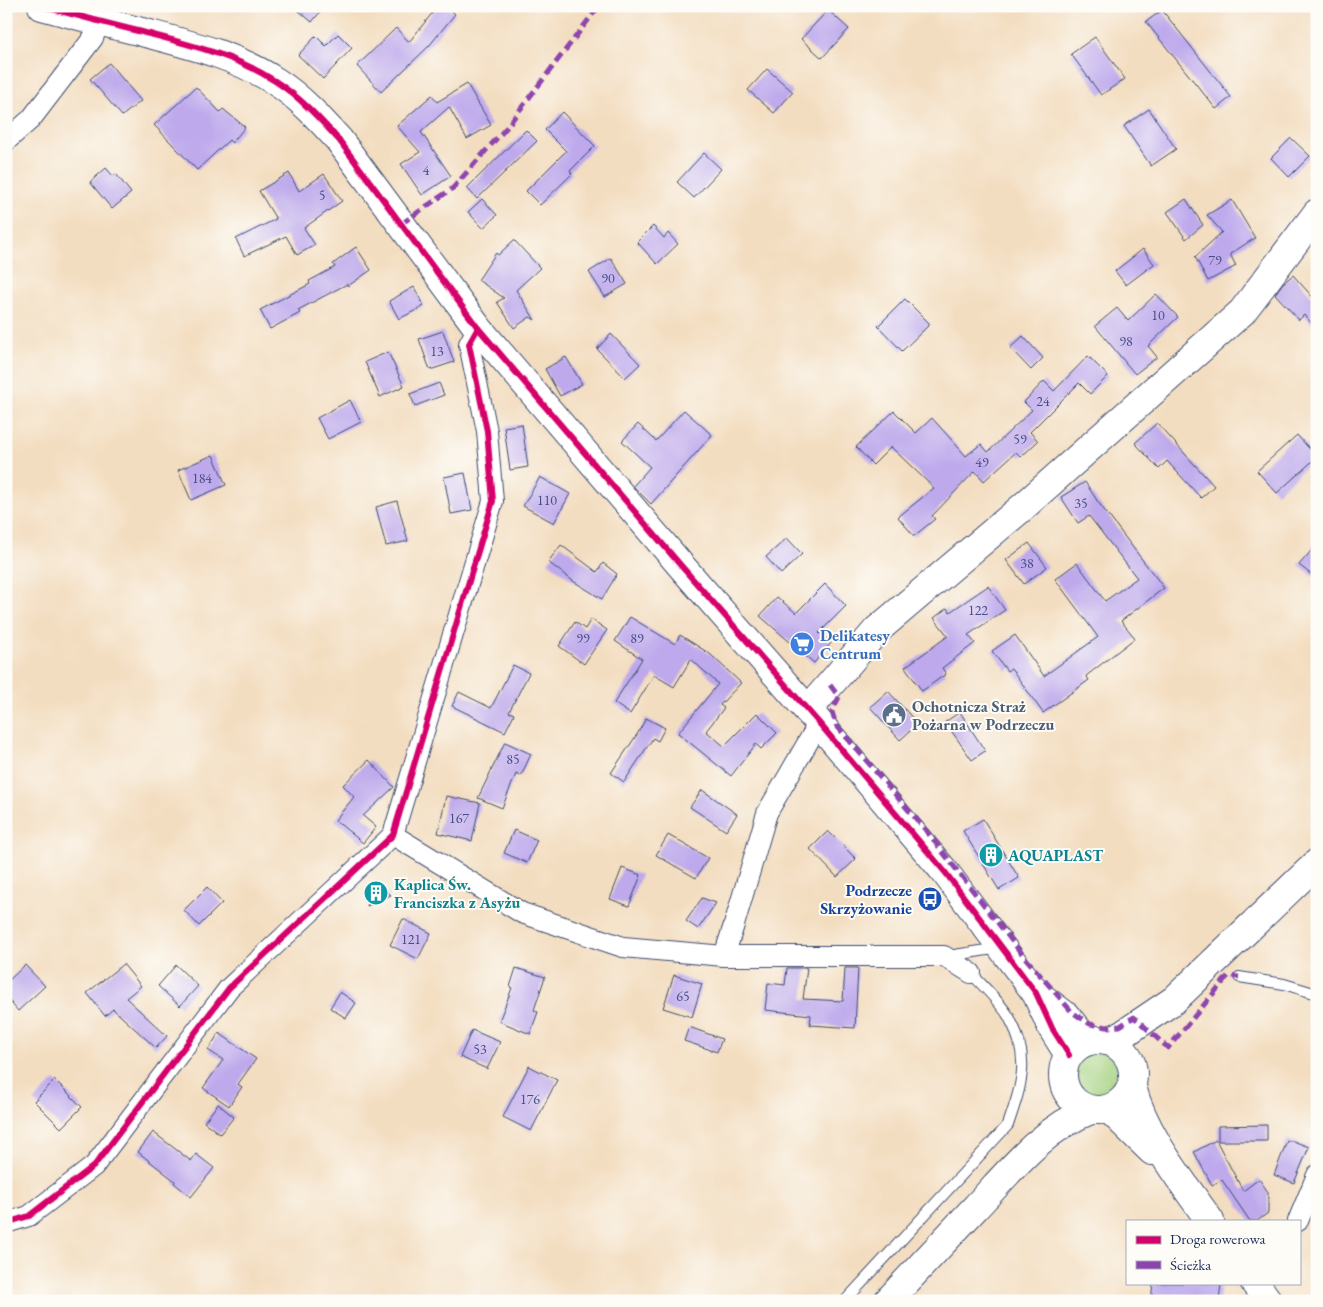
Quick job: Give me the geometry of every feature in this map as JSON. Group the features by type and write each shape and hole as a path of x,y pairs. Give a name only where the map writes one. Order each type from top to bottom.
{"street":[{"path":"42,6 217,54 247,66 274,80 297,97 318,117 339,140 478,328 683,568 814,716 945,872 1036,993 1066,1016 1088,1046"},
{"path":"6,141 31,120 93,38 99,22"},
{"path":"724,956 767,813 814,716 878,630 1024,506 1242,312 1317,213"},
{"path":"6,1222 29,1216 94,1166 229,988 393,835 493,501 487,431 469,344 478,328"},
{"path":"393,835 522,913 623,947 724,956 944,956 971,973"},
{"path":"1178,1176 1100,1110 1080,1106 1071,1098 1065,1088 1062,1077 1064,1065 1088,1046 1122,1035 1174,1000 1317,863"},
{"path":"888,1301 1026,1154 1077,1115 1119,1104 1127,1097 1136,1052 1174,1000"},
{"path":"1088,1046 1119,1046 1127,1054 1136,1101 1145,1122 1178,1176 1209,1220"},
{"path":"1026,1154 1065,1088"},
{"path":"1298,1220 1317,1175"}],"lane":[{"path":"944,956 1003,948"},
{"path":"845,1301 1008,1125 1020,1090 1023,1062 1019,1041 1008,1016 971,973"},
{"path":"1239,977 1284,984 1317,994"}],"green space":[{"path":"1094,1049 1104,1049 1118,1056 1125,1070 1125,1080 1118,1094 1104,1101 1094,1101 1084,1097 1077,1090 1073,1080 1073,1070 1077,1060 1084,1053"}],"building":[{"path":"293,6 325,6 312,22"},
{"path":"438,6 446,6 455,14 429,46 381,92 357,66 396,28 409,42"},
{"path":"828,10 849,29 822,58 801,39"},
{"path":"1162,10 1231,97 1216,109 1146,22"},
{"path":"338,34 352,48 323,79 298,55 316,36 326,46"},
{"path":"1095,37 1125,79 1101,95 1071,54"},
{"path":"109,63 141,101 122,116 90,79"},
{"path":"767,69 793,92 774,113 748,90"},
{"path":"467,84 491,125 467,139 449,107 421,132 451,176 422,195 401,164 420,152 397,126 432,95 437,102"},
{"path":"196,87 220,112 223,109 245,127 232,143 229,140 197,170 154,125"},
{"path":"1149,109 1176,149 1151,166 1124,126"},
{"path":"562,112 595,146 570,171 572,174 540,205 526,191 566,151 545,130"},
{"path":"526,130 537,141 477,199 467,188"},
{"path":"1291,138 1310,156 1289,177 1271,158"},
{"path":"704,153 721,169 694,198 677,182"},
{"path":"106,168 113,176 116,174 131,193 112,209 90,182"},
{"path":"289,173 299,191 324,174 342,201 304,228 315,245 297,255 286,236 244,256 236,239 276,219 259,191"},
{"path":"482,199 497,215 483,228 468,212"},
{"path":"1186,199 1203,225 1186,239 1167,212"},
{"path":"1232,200 1255,238 1230,254 1236,266 1208,281 1195,257 1222,232 1207,215"},
{"path":"653,226 664,238 668,233 678,244 657,264 637,242"},
{"path":"514,240 540,268 516,290 535,320 530,317 514,328 497,302 504,298 478,280 496,253 498,255"},
{"path":"356,247 371,270 348,286 347,284 298,310 300,313 270,329 260,310 310,284 309,281 335,267 333,264"},
{"path":"1143,249 1154,264 1126,285 1115,271"},
{"path":"611,258 627,284 605,297 589,272"},
{"path":"1293,275 1317,302 1317,329 1304,315 1299,320 1275,294 1283,283"},
{"path":"414,287 424,306 399,319 389,301"},
{"path":"1156,294 1178,317 1148,346 1157,357 1135,374 1095,326 1117,308 1128,321"},
{"path":"905,299 930,324 902,351 878,326"},
{"path":"443,331 454,362 430,370 419,339"},
{"path":"611,334 640,364 625,378 597,349"},
{"path":"1023,336 1043,358 1031,370 1010,348"},
{"path":"388,352 404,386 380,397 365,362"},
{"path":"1088,356 1108,376 1090,394 1079,383 1030,432 1038,441 1021,457 1016,452 984,481 975,471 932,516 935,519 914,536 898,517 934,488 891,447 873,465 856,447 894,411 916,433 932,418 966,456 981,444 988,452 1032,410 1024,402 1044,381 1054,391"},
{"path":"566,357 582,384 560,396 545,369"},
{"path":"439,383 444,395 415,406 410,394"},
{"path":"350,400 361,422 328,439 317,418"},
{"path":"684,410 712,435 651,504 633,486 650,467 622,441 638,424 656,441"},
{"path":"1157,423 1214,486 1201,498 1167,461 1159,469 1135,443"},
{"path":"522,424 528,467 510,470 504,427"},
{"path":"1297,435 1317,457 1277,493 1257,471"},
{"path":"213,455 226,485 191,500 178,470"},
{"path":"465,473 472,510 451,514 444,477"},
{"path":"540,477 570,494 554,523 523,506"},
{"path":"1085,482 1098,502 1164,588 1121,621 1135,638 1086,676 1089,680 1043,713 1011,668 1007,671 992,651 1015,635 1044,676 1098,637 1055,579 1077,563 1105,601 1137,578 1089,516 1078,523 1061,497"},
{"path":"397,501 408,541 386,546 376,507"},
{"path":"787,538 802,554 781,574 766,557"},
{"path":"1029,543 1047,567 1024,584 1006,560"},
{"path":"1317,544 1317,579 1299,565"},
{"path":"561,545 597,572 603,563 617,574 602,599 573,581 548,562"},
{"path":"825,584 846,606 819,633 831,643 814,663 760,616 777,597 796,613"},
{"path":"988,586 1005,610 968,635 975,643 942,668 946,674 922,691 905,667 948,636 934,618 947,608 950,612"},
{"path":"630,617 675,644 680,635 710,654 741,683 720,705 724,708 706,731 724,746 757,713 777,733 761,749 756,744 731,776 678,733 718,684 691,659 674,687 654,675 630,714 614,703 642,659 615,641"},
{"path":"591,619 607,630 584,664 559,646 575,622 585,629"},
{"path":"513,665 529,673 509,712 514,714 505,732 452,706 459,692 491,708"},
{"name":"Ochotnicza Straż Pożarna w Podrzeczu","path":"888,691 918,724 900,740 870,707"},
{"path":"960,712 985,751 972,760 945,722"},
{"path":"646,718 665,728 658,741 653,738 624,782 611,773"},
{"path":"505,742 531,754 521,776 516,774 502,808 478,798"},
{"path":"369,760 394,787 363,816 376,827 363,843 335,820 354,797 343,785"},
{"path":"702,790 737,814 726,831 690,807"},
{"path":"446,796 480,803 472,841 438,833"},
{"name":"AQUAPLAST","path":"983,819 1019,878 999,890 963,831"},
{"path":"514,830 537,840 527,863 504,853"},
{"path":"828,831 856,859 837,877 810,849"},
{"path":"668,835 708,858 696,878 656,855"},
{"path":"622,868 641,875 629,906 610,899"},
{"name":"Kaplica Św. Franciszka z Asyżu","path":"373,884 391,895 367,906"},
{"path":"207,887 222,903 199,926 184,910"},
{"path":"702,898 716,903 698,929 686,921"},
{"path":"403,919 431,933 418,959 390,945"},
{"path":"123,964 141,986 126,998 167,1036 156,1048 113,1009 105,1016 87,993"},
{"path":"25,965 45,986 18,1011 6,997 6,983"},
{"path":"176,965 198,986 180,1006 158,986"},
{"path":"516,968 545,977 534,1010 538,1012 530,1034 499,1021 512,988 510,987"},
{"path":"787,968 807,968 803,999 843,1001 845,968 858,968 855,1028 810,1025 811,1015 765,1010 768,983 785,985"},
{"path":"674,975 702,984 692,1017 663,1008"},
{"path":"340,992 356,1003 346,1018 330,1008"},
{"path":"689,1027 722,1039 717,1052 684,1041"},
{"path":"472,1030 500,1042 487,1069 460,1057"},
{"path":"219,1033 256,1059 238,1084 242,1087 229,1106 203,1088 223,1060 208,1050"},
{"path":"529,1066 557,1080 531,1131 503,1117"},
{"path":"55,1080 82,1107 61,1128 34,1101"},
{"path":"218,1104 234,1117 220,1134 204,1122"},
{"path":"1267,1125 1267,1141 1218,1141 1218,1126"},
{"path":"153,1132 191,1161 196,1154 214,1168 191,1197 174,1183 175,1181 138,1152"},
{"path":"1216,1140 1243,1191 1259,1179 1268,1192 1268,1213 1258,1220 1249,1220 1222,1180 1212,1185 1194,1152"},
{"path":"1287,1141 1293,1141 1309,1147 1294,1183 1274,1175"},
{"path":"1153,1284 1221,1284 1219,1301 1171,1298 1171,1301 1151,1301"}],"marked path":[{"path":"401,224 453,188 506,128 599,6"},
{"path":"830,685 839,697 832,712 836,725 928,833 1022,954 1072,1012 1090,1024 1107,1027 1120,1026 1134,1017 1168,1048 1228,976 1239,977"}],"cycle path":[{"path":"42,6 176,41 227,57 275,81 293,94 317,116 339,140 478,328 945,872 1036,993 1052,1028 1069,1055"},
{"path":"6,1223 29,1216 94,1166 229,988 393,835 493,501 487,431 469,344 478,328"}],"place":[{"name":"Delikatesy Centrum","path":"802,644"},
{"name":"Ochotnicza Straż Pożarna w Podrzeczu","path":"894,715"},
{"name":"AQUAPLAST","path":"991,855"},
{"name":"Kaplica Św. Franciszka z Asyżu","path":"376,893"},
{"name":"Podrzecze Skrzyżowanie","path":"930,899"}]}
